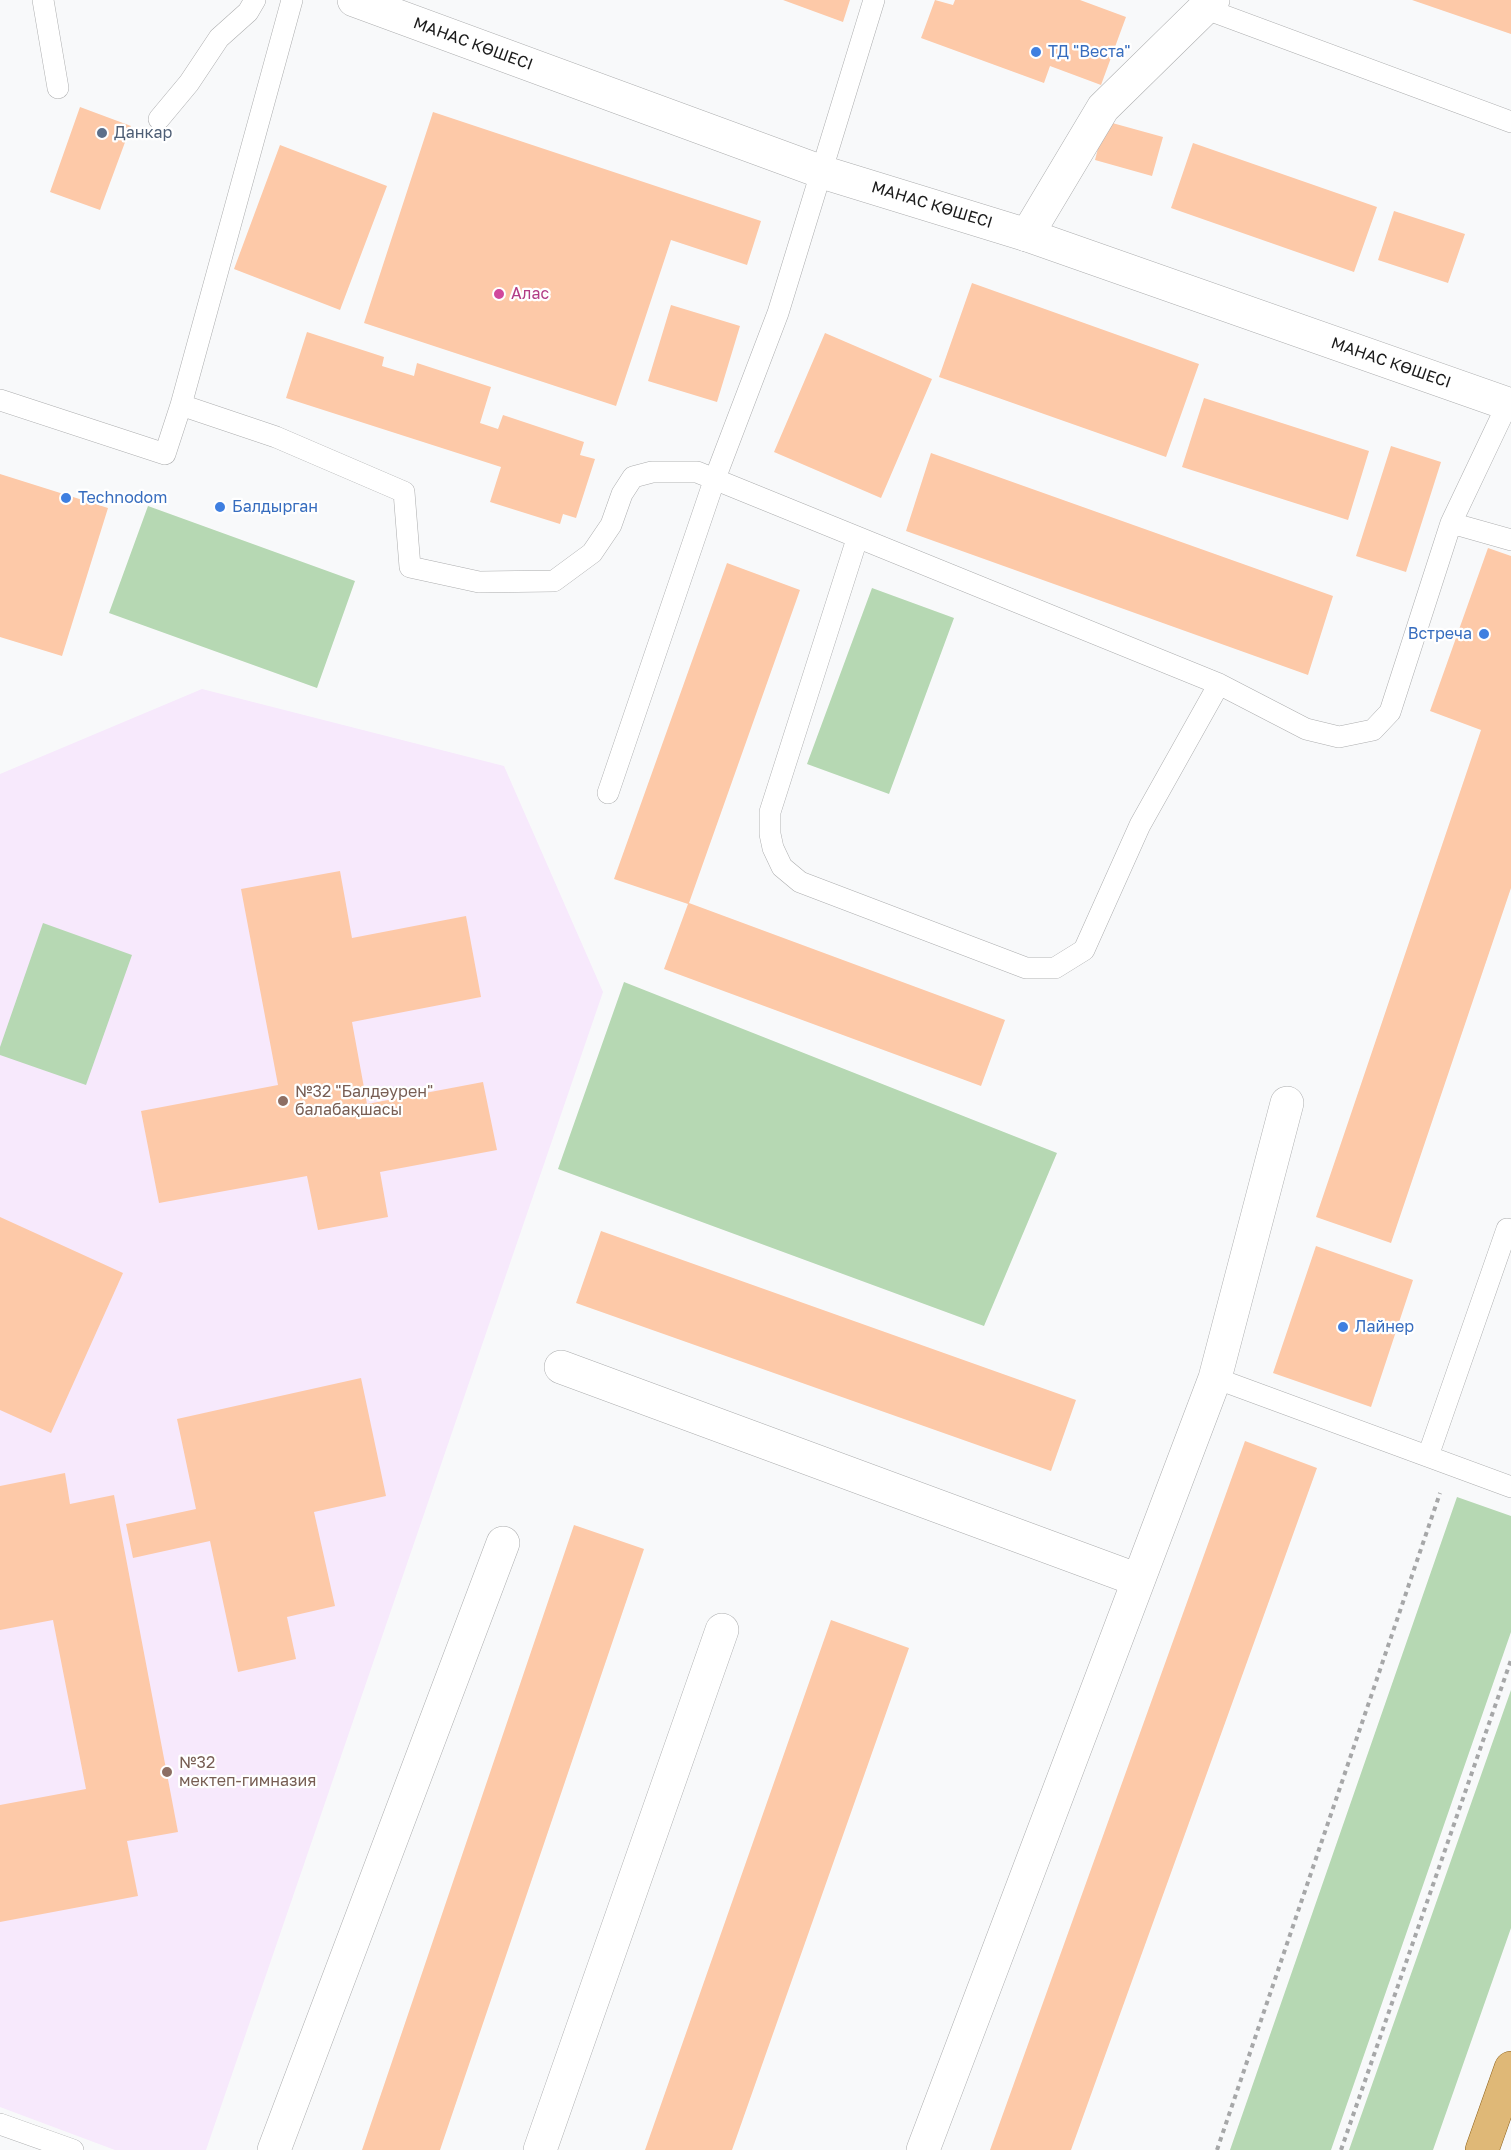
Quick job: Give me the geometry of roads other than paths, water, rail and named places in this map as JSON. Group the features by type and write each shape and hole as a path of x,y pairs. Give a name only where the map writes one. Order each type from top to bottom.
{"main road":[{"path":"1482,2150 1511,2068"}],"street":[{"name":"МАНАС КӨШЕСІ","path":"354,0 822,172 1027,235 1509,404"},
{"path":"1027,235 1103,108 1209,4"},
{"path":"923,2150 1215,1377 1287,1103"},
{"path":"561,1366 1138,1580"},
{"path":"274,2150 503,1543"},
{"path":"540,2150 722,1629"}],"lane":[{"path":"43,0 58,87"},
{"path":"159,120 189,83 219,38 248,12 255,0"},
{"path":"0,400 165,454 181,405 292,0"},
{"path":"608,793 714,481 778,314 874,0"},
{"path":"1209,4 1511,122"},
{"path":"181,405 276,437 404,492 410,567 479,582 554,581 592,553 611,525 622,494 633,477 652,472 697,472 714,481 1219,684 1306,729 1340,737 1373,730 1390,712 1451,523 1509,404"},
{"path":"1451,523 1511,540"},
{"path":"857,539 770,812 770,834 773,848 782,867 800,882 1026,968 1055,968 1084,950 1140,825 1219,684"},
{"path":"1428,1456 1507,1229"},
{"path":"1215,1377 1511,1487"},
{"path":"0,2124 73,2150"}],"place":[{"name":"ТД \"Веста\"","path":"1036,52"},
{"name":"Данкар","path":"102,133"},
{"name":"Алас","path":"499,294"},
{"name":"Technodom","path":"66,498"},
{"name":"Балдырган","path":"220,507"},
{"name":"Встреча","path":"1484,634"},
{"name":"№32 \"Балдәурен\" балабақшасы","path":"283,1101"},
{"name":"Лайнер","path":"1343,1327"},
{"name":"№32 мектеп-гимназия","path":"167,1772"}]}
